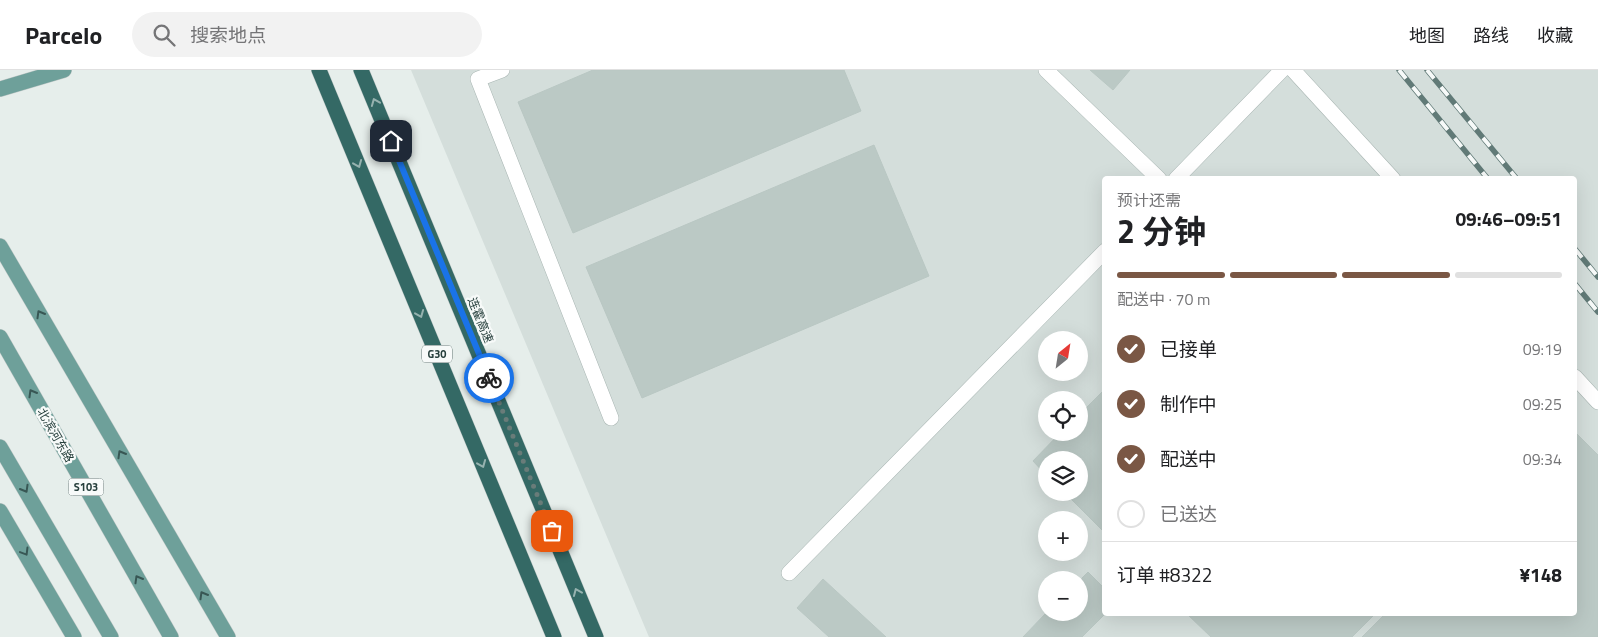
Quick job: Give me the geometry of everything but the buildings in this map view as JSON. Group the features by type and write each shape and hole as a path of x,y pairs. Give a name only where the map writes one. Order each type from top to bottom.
{"highway":[{"name":"G30","path":"319,70 554,637"},
{"name":"连霍高速","path":"361,70 596,637"}],"main road":[{"path":"0,89 64,70"},
{"path":"0,246 228,637"},
{"name":"北滨河东路","path":"0,337 171,637"},
{"path":"0,447 111,637"},
{"path":"0,511 74,637"}],"street":[{"path":"502,70 478,79 611,418"},
{"path":"1046,70 1156,176"},
{"path":"1179,176 1282,70"},
{"path":"1293,70 1390,176"},
{"path":"789,573 1102,254"},
{"path":"1577,379 1598,402"}],"shaded area":[{"path":"411,70 1598,70 1598,637 649,637"}],"railway":[{"path":"1399,70 1486,176"},
{"path":"1427,70 1515,176"},
{"path":"1577,251 1598,277"},
{"path":"1577,286 1598,312"}],"way so far":[{"path":"489,378 552,531"}],"route":[{"path":"391,141 489,378"}]}
